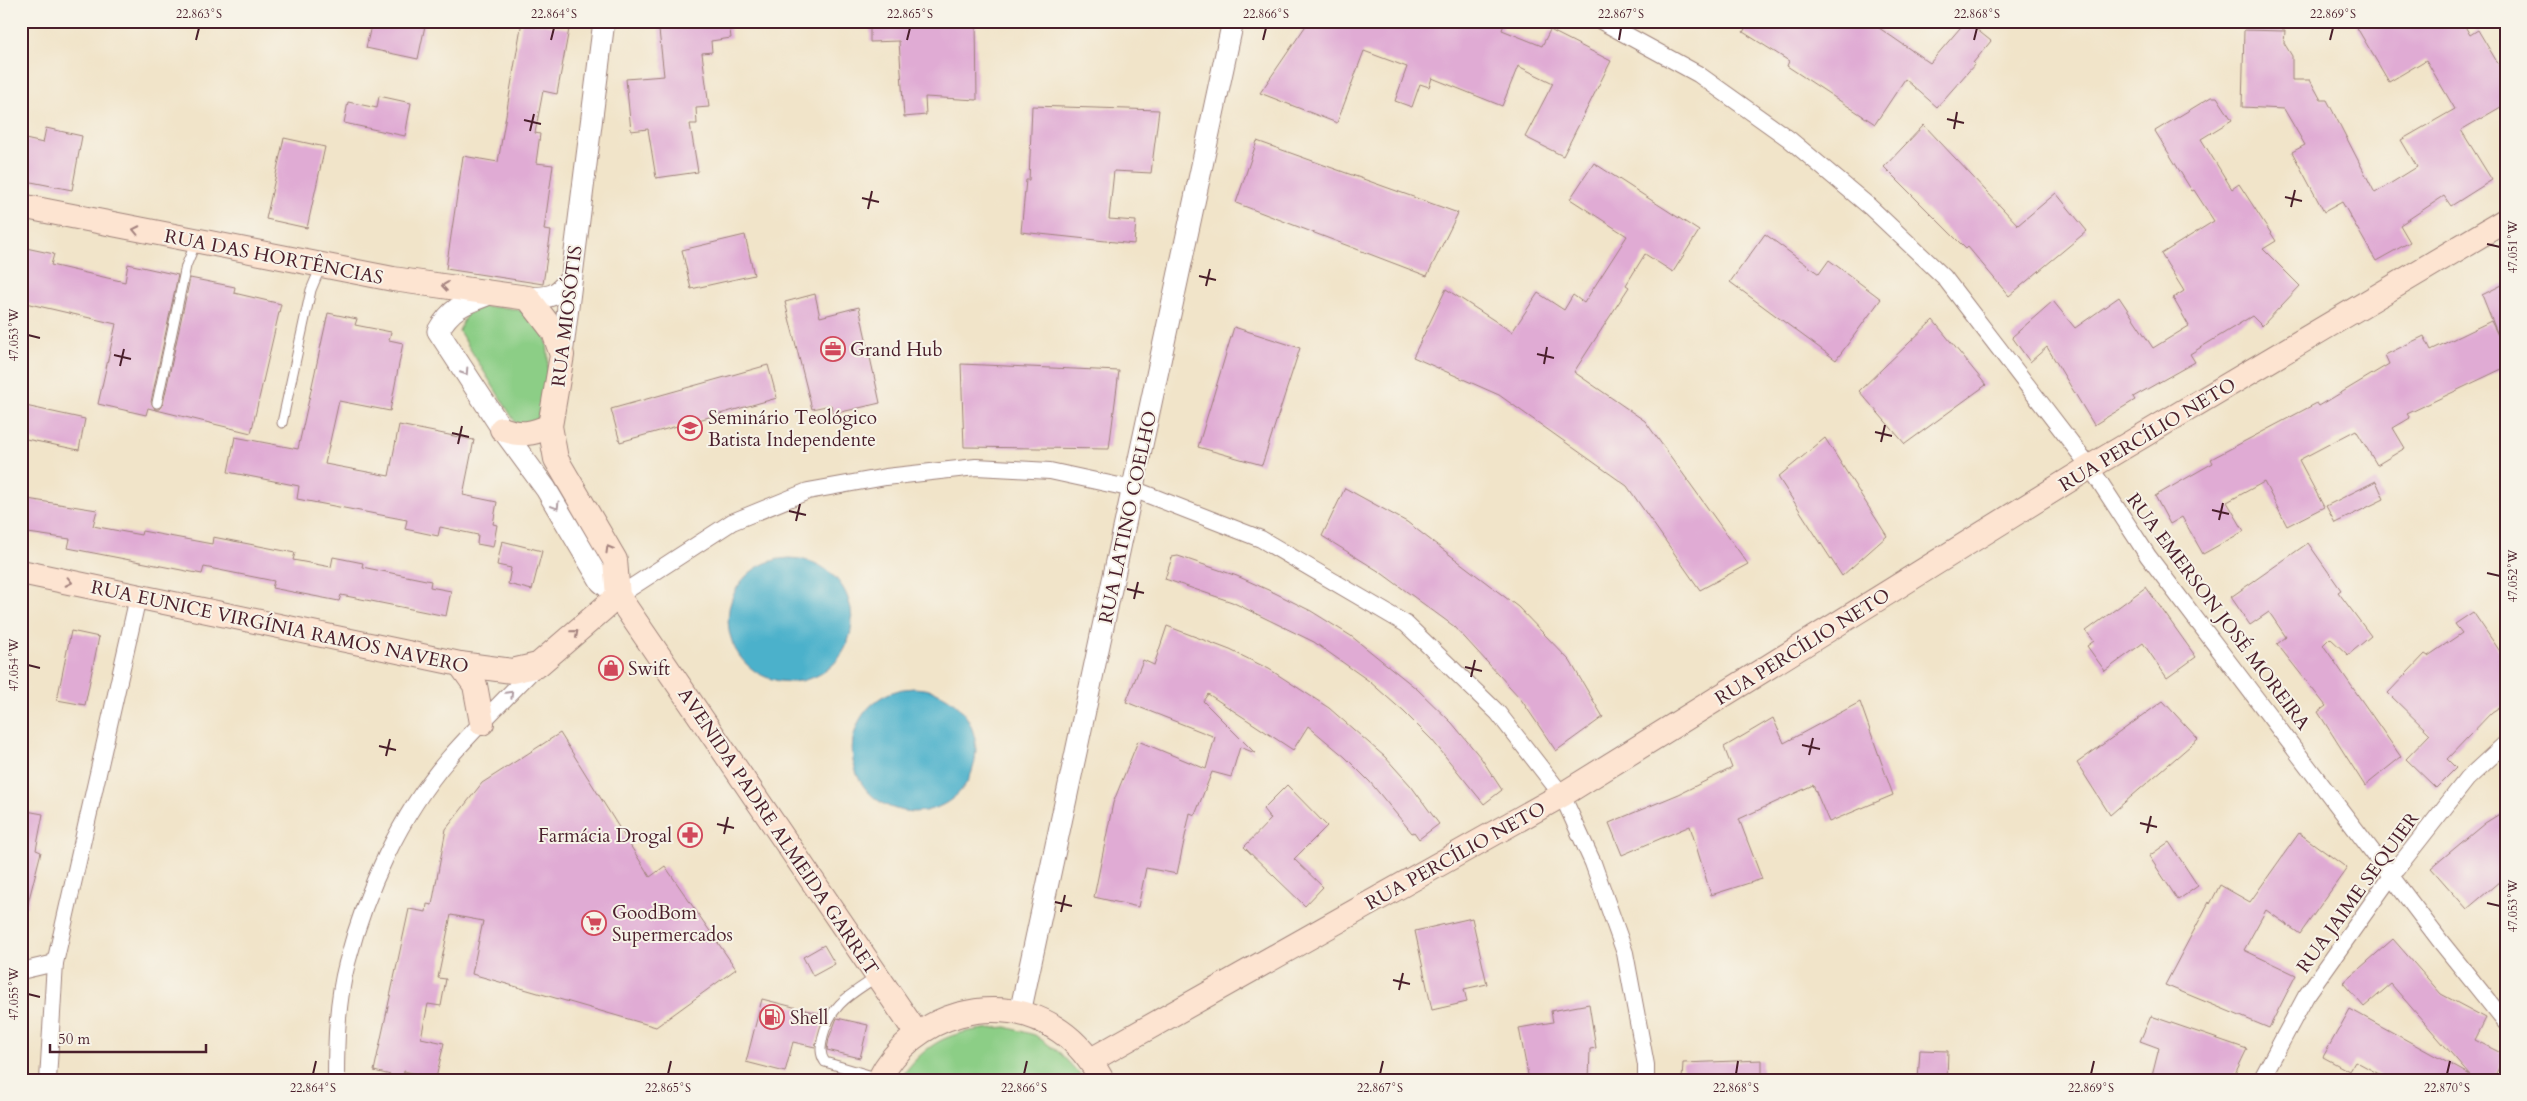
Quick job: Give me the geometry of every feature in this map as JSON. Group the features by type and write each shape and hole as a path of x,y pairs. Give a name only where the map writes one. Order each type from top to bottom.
{"main road":[{"name":"RUA DAS HORTÊNCIAS","path":"21,206 196,242 393,279 528,298"},
{"name":"RUA PERCÍLIO NETO","path":"1096,1070 1562,795 2090,468 2506,220"},
{"path":"528,298 554,332 562,355"},
{"name":"RUA MIOSÓTIS","path":"562,355 550,426 556,458 615,560 618,596"},
{"path":"502,429 519,435 532,434 550,426"},
{"name":"RUA EUNICE VIRGÍNIA RAMOS NAVERO","path":"21,572 489,670 512,671 538,665"},
{"path":"538,665 618,596"},
{"name":"AVENIDA PADRE ALMEIDA GARRET","path":"618,596 917,1034"},
{"path":"460,664 475,685 482,722"},
{"path":"879,1079 896,1053 917,1034 940,1020 966,1012 993,1010 1020,1013 1040,1020 1059,1030 1076,1044 1096,1070"}],"street":[{"name":"RUA MIOSÓTIS","path":"562,355 604,21"},
{"name":"RUA LATINO COELHO","path":"1020,1013 1233,21"},
{"name":"RUA EMERSON JOSÉ MOREIRA","path":"1601,21 1698,74 1790,139 1870,207 1944,277 2090,468 2148,556 2391,876 2506,1023"},
{"name":"RUA DAS HORTÊNCIAS","path":"528,298 549,297 559,293 571,278"},
{"name":"AVENIDA PADRE ALMEIDA GARRET","path":"492,293 457,307 446,316 438,331 502,429 546,489 601,582 618,596"},
{"path":"618,596 732,522 808,491 886,477 976,467 1050,471 1133,489 1261,539 1406,624 1498,713 1562,795 1594,863 1625,953 1646,1065 1646,1080"},
{"path":"48,1080 55,964 138,597"},
{"path":"336,1080 336,1032 347,964 371,892 406,817 448,759 538,665"},
{"name":"RUA JAIME SEQUIER","path":"2261,1080 2306,996 2391,876 2467,779 2506,743"},
{"path":"21,971 55,964"}],"lane":[{"path":"156,404 186,266 196,242"},
{"path":"282,423 311,290 322,265"},
{"path":"878,976 836,1006 829,1016 820,1047 821,1055 825,1062 832,1066 879,1079"}],"green space":[{"path":"482,307 509,308 522,311 534,318 542,327 548,353 548,369 543,401 535,425 517,425 459,331 466,315"},
{"path":"1006,1027 1035,1035 1060,1053 1085,1080 899,1080 922,1054 945,1038 972,1031"}],"water":[{"path":"790,558 814,563 825,568 834,576 842,585 847,596 852,620 847,644 842,655 834,664 825,672 814,677 790,682 766,677 755,672 746,664 738,655 733,644 728,620 733,596 738,585 746,576 755,568 766,563"},
{"path":"914,688 938,693 949,698 958,706 966,715 971,726 976,750 971,774 966,785 958,794 949,802 938,807 914,812 890,807 879,802 870,794 862,785 857,774 852,750 857,726 862,715 870,706 879,698 890,693"}],"building":[{"path":"372,21 426,21 418,59 366,48"},
{"path":"522,21 569,29 557,94 543,91 535,133 540,134 536,163 553,165 544,230 551,231 543,284 446,269 463,156 498,162"},
{"path":"658,21 729,21 731,38 711,41 712,52 702,53 709,107 696,108 697,124 690,124 698,172 656,178 648,129 631,131 626,79 664,76"},
{"path":"870,21 976,21 977,100 925,97 926,115 904,117 899,41 870,42"},
{"path":"1309,21 1505,21 1502,30 1542,46 1550,30 1611,61 1563,156 1525,137 1553,83 1518,66 1502,106 1432,78 1429,87 1420,84 1412,107 1395,101 1407,67 1364,51 1337,123 1260,93"},
{"path":"1750,21 1869,21 1930,63 1966,21 1991,41 1973,63 1975,64 1937,107 1905,79 1875,124 1787,66 1789,61 1743,32"},
{"path":"2353,21 2462,21 2470,35 2478,30 2506,77 2506,104 2461,130 2492,180 2451,206 2444,196 2400,225 2410,242 2376,261 2342,202 2324,212 2292,152 2305,145 2284,109 2242,107 2244,30 2285,31 2284,43 2292,56 2292,80 2310,80 2321,100 2327,100 2375,193 2417,167 2401,140 2455,109 2426,60 2389,82"},
{"path":"379,96 411,103 405,136 344,123 348,102 377,108"},
{"path":"2211,97 2217,97 2232,120 2201,139 2232,189 2239,184 2276,241 2263,249 2300,286 2262,326 2252,316 2190,354 2195,362 2133,397 2135,400 2094,425 2047,347 2030,362 2012,337 2053,301 2075,328 2119,297 2153,348 2189,326 2173,298 2184,291 2161,254 2214,221 2194,190 2192,191 2155,131"},
{"path":"1032,106 1159,110 1151,173 1114,171 1109,219 1136,221 1134,244 1021,232 1026,180 1029,180"},
{"path":"1924,125 2018,225 2056,193 2087,231 2009,296 1968,247 1966,249 1884,167"},
{"path":"46,128 82,136 72,190 21,180 21,138 43,143"},
{"path":"284,138 325,147 307,228 266,219"},
{"path":"1257,141 1458,213 1427,276 1236,203"},
{"path":"1594,163 1699,231 1673,272 1645,254 1626,285 1629,287 1574,372 1645,421 1748,564 1700,590 1627,486 1499,395 1413,357 1446,289 1512,332 1538,293 1564,310 1573,295 1584,303 1627,236 1570,199"},
{"path":"1765,234 1819,274 1829,260 1881,299 1836,360 1730,282"},
{"path":"745,235 754,275 691,289 682,250"},
{"path":"26,248 54,254 51,265 125,282 128,264 178,275 151,402 155,409 159,409 163,404 190,278 235,287 234,293 281,304 251,433 148,408 146,415 98,404 116,324 21,302 21,269"},
{"path":"2506,283 2506,367 2407,414 2410,418 2393,428 2405,448 2377,465 2356,430 2299,460 2324,507 2287,526 2264,482 2227,502 2244,531 2203,554 2182,517 2170,524 2155,496 2213,463 2211,459 2317,403 2319,406 2389,364 2385,355 2424,336 2431,350 2491,321 2498,335 2482,295"},
{"name":"Grand Hub","path":"815,294 820,317 859,307 880,403 833,414 831,405 812,409 785,302"},
{"path":"328,313 357,319 355,325 391,332 389,340 403,343 390,411 339,401 325,464 389,476 399,425 474,440 463,495 497,502 493,524 497,525 493,547 477,544 478,535 440,527 438,536 405,529 407,520 297,499 299,486 228,472 235,437 298,449"},
{"path":"1933,320 1986,385 1905,444 1859,391"},
{"path":"1234,327 1300,348 1262,465 1198,447"},
{"path":"961,364 1119,371 1109,449 964,447"},
{"path":"768,365 777,398 620,442 611,409"},
{"path":"21,405 85,419 79,450 21,438"},
{"path":"1825,438 1887,536 1842,576 1778,477"},
{"path":"2376,481 2384,499 2335,523 2326,506"},
{"path":"1345,488 1407,522 1518,607 1570,661 1603,717 1556,751 1520,698 1455,627 1380,572 1322,536"},
{"path":"21,498 97,510 93,526 141,535 142,531 212,544 213,537 295,553 293,560 331,567 333,557 363,563 362,567 431,581 430,587 451,591 446,616 341,595 339,601 272,588 274,581 204,567 202,574 68,548 70,539 21,532"},
{"path":"502,541 542,551 532,590 508,584 511,568 497,565"},
{"path":"2308,543 2341,590 2338,592 2371,636 2348,655 2330,638 2323,645 2401,757 2365,786 2318,712 2326,706 2277,644 2286,637 2269,612 2250,625 2231,597"},
{"path":"1178,556 1237,576 1275,593 1311,611 1351,636 1417,689 1452,723 1481,758 1502,790 1484,804 1432,740 1404,712 1369,681 1314,642 1232,602 1165,579 1172,557"},
{"path":"2146,587 2196,657 2167,678 2143,643 2105,671 2087,646 2094,641 2086,631"},
{"path":"2473,612 2506,660 2506,703 2492,712 2447,759 2456,768 2436,788 2406,759 2430,734 2388,693 2425,654 2428,656 2462,633 2455,624"},
{"path":"1167,626 1230,650 1269,669 1329,708 1385,757 1411,786 1439,824 1419,839 1370,782 1345,757 1308,726 1293,750 1208,694 1203,701 1255,753 1240,747 1231,777 1212,772 1195,815 1190,813 1177,874 1146,868 1138,907 1094,897 1113,803 1138,741 1206,769 1215,737 1126,702 1143,660 1154,665"},
{"path":"71,631 99,637 85,705 57,700"},
{"path":"2163,701 2198,739 2110,815 2077,763"},
{"path":"1860,702 1893,795 1829,822 1813,785 1739,819 1762,879 1711,895 1690,826 1622,855 1609,823 1679,794 1732,768 1724,747 1773,718 1784,743"},
{"name":"GoodBom Supermercados","path":"560,733 650,877 665,866 736,969 656,1027 472,974 483,921 451,915 438,978 446,979 441,1006 428,1004 421,1038 444,1043 436,1078 404,1071 403,1078 374,1071 409,909 426,912 427,904 432,905 446,829 482,783"},
{"path":"1287,785 1327,826 1294,859 1323,887 1305,906 1244,847 1271,819 1263,809"},
{"path":"21,810 43,814 36,850 41,852 27,907 21,906"},
{"path":"2506,810 2506,876 2467,909 2431,868 2485,823"},
{"path":"2299,833 2347,868 2300,934 2266,910 2244,950 2296,975 2269,1028 2165,985 2220,885 2250,902"},
{"path":"2169,842 2198,886 2178,900 2149,856"},
{"path":"1472,918 1487,984 1464,989 1467,1002 1432,1010 1415,931"},
{"path":"2393,939 2441,994 2486,1018 2475,1040 2505,1055 2493,1080 2390,1080 2355,1061 2349,1071 2323,1057 2350,1009 2470,1075 2391,984 2364,1007 2343,983"},
{"path":"824,945 835,964 813,976 803,957"},
{"path":"762,999 825,1015 815,1047 793,1042 785,1072 746,1062"},
{"path":"1589,1004 1596,1048 1590,1049 1589,1080 1529,1080 1519,1028 1553,1022 1551,1011"},
{"path":"2151,1016 2247,1049 2232,1080 2151,1080 2159,1048 2140,1041"},
{"path":"837,1018 868,1025 860,1058 827,1050 829,1038"},
{"path":"1920,1050 1948,1051 1947,1080 1918,1080"},
{"path":"1762,1060 1762,1080 1682,1080 1683,1063"}],"place":[{"name":"Grand Hub","path":"833,349"},
{"name":"Seminário Teológico Batista Independente","path":"690,428"},
{"name":"Swift","path":"611,668"},
{"name":"Farmácia Drogal","path":"690,835"},
{"name":"GoodBom Supermercados","path":"594,923"},
{"name":"Shell","path":"772,1017"}]}
